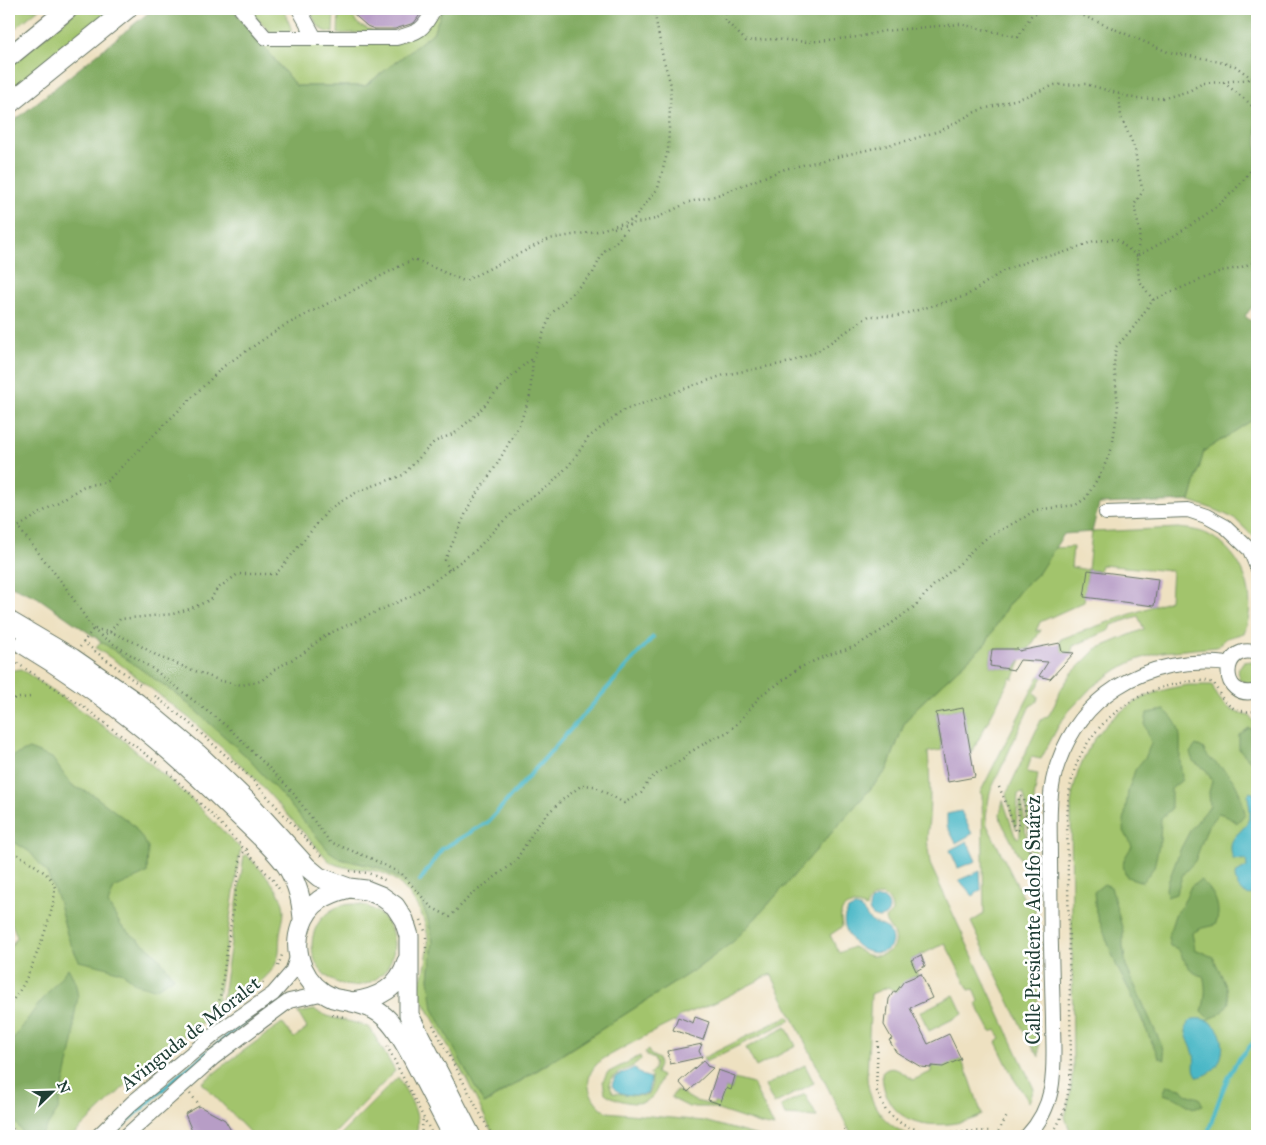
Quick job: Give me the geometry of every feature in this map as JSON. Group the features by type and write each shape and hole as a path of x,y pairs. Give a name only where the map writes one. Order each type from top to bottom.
{"main road":[{"path":"9,57 68,9"},
{"path":"9,104 127,9"},
{"path":"9,621 72,658 137,703 199,755 250,804 307,867 319,877 349,888 366,890 381,896 394,906 404,920 409,936 409,1015 471,1136"},
{"path":"9,636 89,686 136,721 188,765 260,836 286,866 301,896 304,918"},
{"path":"349,888 331,893 315,903 304,918 290,953 304,974 317,988 352,1010 377,1010 393,1025 409,1051 445,1135"},
{"path":"352,1010 384,993 396,982 405,968 410,953"}],"street":[{"path":"241,9 266,38 396,38 411,34 425,26 434,9"},
{"path":"299,9 315,38"},
{"path":"1106,513 1188,510 1206,516 1226,526 1250,550 1257,567"},
{"path":"1257,653 1245,651 1238,654 1229,664 1228,671 1229,678 1237,689 1250,693 1257,691"},
{"name":"Calle Presidente Adolfo Suárez","path":"1027,1136 1042,1117 1048,1103 1054,1073 1050,870 1051,797 1057,764 1074,729 1091,708 1127,681 1158,668 1175,664 1229,664"},
{"name":"Avinguda de Moralet","path":"95,1130 132,1103 208,1040 228,1016 270,996 292,972 290,953"},
{"name":"Avinguda de Moralet","path":"126,1136 213,1058 289,1001 325,993"}],"path":[{"path":"449,570 445,560 469,506 496,466 520,423 530,396 534,359 551,314 593,274 603,252 618,240 658,188 668,150 671,86 662,58 655,15 660,9"},
{"path":"726,9 725,20 746,42 774,39 808,42 858,37 884,31 960,24 1018,37 1031,16 1040,11 1077,13 1168,52 1235,66 1257,82"},
{"path":"1251,79 1203,83 1189,91 1165,98 1137,99 1086,84 1055,85 1024,97 977,111 942,130 910,140 785,169 715,196 688,202 655,219 549,239 464,281 414,259 282,327 224,366 106,482 84,486 18,528 64,585 93,629 153,669 229,728 288,788 330,842 370,858 402,874 430,907 450,917 470,896 515,862 545,816 582,784 594,786 624,803 642,794 650,779 684,759 687,754 728,732 762,694 799,668 825,656 854,647 884,629 914,607 934,585 988,537 1036,510 1076,505 1086,498 1102,471 1112,448 1118,407 1114,364 1116,347 1133,328 1153,300 1221,271 1240,268 1257,262"},
{"path":"1223,82 1257,111"},
{"path":"1119,94 1122,117 1135,149 1143,191 1134,205 1140,232 1137,256 1139,280 1153,300"},
{"path":"1137,256 1155,247 1228,197 1257,162"},
{"path":"598,231 632,220"},
{"path":"93,629 110,632 136,643 167,660 221,681 242,686 261,681 275,669 302,654 326,635 411,596 476,550 498,526 527,500 549,486 570,464 589,437 624,410 724,375 791,362 818,350 869,316 897,316 966,296 1003,270 1036,258 1063,253 1094,241 1116,239 1137,256"},
{"path":"101,636 110,632 120,619 173,614 210,600 217,589 238,574 276,574 330,508 359,491 402,475 434,442 455,432 478,413 528,362 534,359"},
{"path":"72,658 93,629"},
{"path":"9,658 82,704 136,745 189,791 273,880 285,899"},
{"path":"1050,1136 1062,1114 1069,1093 1071,1068 1067,820 1072,778 1079,758 1096,731 1123,705 1158,688 1186,682 1210,681 1214,682 1220,697 1233,708 1248,712 1257,711"},
{"path":"9,699 30,697"},
{"path":"999,787 1015,831 1018,830 1019,799 1021,796 1024,799 1032,870 1050,870"},
{"path":"228,1016 219,1004 241,855 260,836"},
{"path":"9,849 48,875 55,886 52,908 40,945 23,984 9,1006"},
{"path":"276,970 282,957 290,953"},
{"path":"246,995 272,975"},
{"path":"261,984 270,996"},
{"path":"228,1016 232,1006"},
{"path":"328,1014 352,1010"},
{"path":"218,1016 228,1016"},
{"path":"383,1040 423,1117 445,1135"},
{"path":"878,1041 876,1089 886,1111 897,1120 931,1134 991,1131"},
{"path":"999,1136 998,1132 1007,1116"},
{"path":"421,1136 423,1117"},
{"path":"9,1125 18,1136"},
{"path":"844,1129 847,1136"},
{"path":"80,1136 95,1130"}],"green space":[{"path":"9,9 39,9 9,33"},
{"path":"79,9 113,9 9,93 9,66"},
{"path":"153,9 233,9 296,86 365,86 433,33 443,9 1257,9 1257,301 1245,316 1257,326 1257,417 1204,451 1190,501 1099,504 1092,532 1064,534 1038,574 1022,588 1006,608 986,643 916,708 904,724 887,770 734,941 699,967 484,1104 433,1009 429,979 433,941 428,919 420,900 403,881 380,868 341,859 329,851 245,755 178,695 37,597 9,585 9,125"},
{"path":"248,9 283,9 292,30 290,32 270,32"},
{"path":"310,9 334,9 333,33 318,26"},
{"path":"339,9 346,9 359,25 376,32 338,34"},
{"path":"440,9 443,9 433,33 365,86 296,86 263,45 265,43 403,41"},
{"path":"1257,417 1257,540 1235,519 1190,501 1204,451"},
{"path":"1178,528 1202,532 1221,543 1239,565 1249,591 1248,619 1244,633 1227,638 1217,647 1162,652 1136,660 1118,669 1092,687 1069,711 1059,725 1041,759 1031,757 1027,772 1038,774 1034,799 1035,863 1032,862 1023,793 1018,794 1016,829 1006,795 1041,720 1049,715 1059,692 1072,673 1096,649 1144,629 1138,616 1112,625 1110,630 1073,646 1071,653 1062,652 1061,639 1170,600 1172,571 1101,565 1099,571 1088,570 1092,532"},
{"path":"1073,547 1071,567 1088,570 1084,602 1040,622 1036,631 1041,630 1029,649 1019,651 1018,649 992,649 990,666 1014,670 1021,660 1013,680 1011,677 971,754 963,708 936,713 942,750 928,752 930,800 927,838 930,864 1034,1089 1029,1102 1014,1079 996,1042 1001,1039 996,1030 991,1032 976,1004 979,1001 974,989 969,990 945,943 911,960 918,975 909,979 896,992 888,987 871,994 868,1087 875,1106 886,1121 902,1132 912,1136 852,1136 771,974 714,1003 678,1017 676,1023 673,1022 603,1059 592,1070 589,1077 592,1096 607,1112 704,1121 758,1136 532,1136 491,1130 468,1082 421,997 419,985 426,965 428,937 422,915 409,894 401,885 383,873 343,867 330,862 251,774 190,719 120,664 96,648 101,641 179,696 245,755 341,859 380,868 403,881 420,900 428,919 433,941 429,979 485,1104 699,967 734,940 765,908 887,770 904,724 916,708 986,643 1006,608 1022,588 1038,574 1054,548","holes":["882,895 890,902 892,909 892,912 885,919 894,936 895,941 891,949 884,954 875,956 866,955 853,947 839,953 830,935 842,927 841,916 845,907 852,905 866,908 874,897"]},
{"path":"1252,661 1257,664 1257,681 1256,683 1246,684 1239,679 1238,670 1243,662"},
{"path":"21,669 123,740 191,799 242,850 240,852 217,1005 220,1009 218,1011 214,1006 206,1011 210,1017 173,1044 72,1136 20,1136 9,1122 9,949 17,937 9,916 9,671"},
{"path":"1039,676 1043,677 1034,693 1038,696 1038,700 1030,706 990,792 986,816 987,825 1024,899 1029,906 1035,905 1039,1057 1026,1036 971,922 984,914 982,795 980,793"},
{"path":"1188,685 1212,685 1218,697 1226,706 1243,715 1250,716 1257,726 1257,1136 1072,1136 1065,1117 1070,1096 1073,1068 1071,804 1076,780 1083,759 1094,740 1108,723 1124,709 1143,698 1164,690"},
{"path":"1165,710 1174,720 1178,729 1182,780 1171,789 1171,809 1161,818 1160,841 1154,867 1143,882 1127,877 1125,872 1123,864 1132,846 1123,829 1128,792 1135,770 1146,756 1151,743 1145,725 1147,713"},
{"path":"1249,728 1257,731 1257,768 1239,749 1239,735"},
{"path":"1196,745 1203,748 1210,758 1233,780 1241,796 1245,814 1237,823 1228,816 1218,813 1208,826 1195,861 1183,874 1176,894 1167,897 1166,888 1181,848 1191,829 1210,806 1209,792 1212,781 1206,770 1193,761 1190,753"},
{"path":"29,749 52,758 72,786 92,794 133,825 148,847 147,873 114,888 108,904 122,927 154,952 174,977 155,989 136,984 123,973 79,961 68,938 58,900 47,873 30,852 9,839 9,758"},
{"path":"1003,800 1015,836 1018,838 1020,836 1020,802 1022,800 1031,880 1001,821 1000,814"},
{"path":"246,854 270,880 283,903 284,914 279,952 275,965 264,979 225,1006 222,1002 244,856"},
{"path":"1200,880 1213,894 1218,913 1215,925 1192,933 1195,949 1213,957 1227,987 1229,1003 1219,1015 1209,1019 1202,1012 1205,994 1203,976 1198,975 1191,969 1178,949 1170,946 1168,937 1175,915 1182,906 1191,886"},
{"path":"1104,884 1111,887 1123,931 1126,966 1162,1046 1165,1060 1159,1057 1152,1043 1117,967 1096,912 1094,892"},
{"path":"353,904 369,907 382,916 391,929 394,945 391,961 382,974 369,983 353,986 337,983 324,974 315,961 312,945 315,929 324,916 337,907"},
{"path":"68,968 75,981 78,997 74,1018 74,1037 58,1110 42,1134 23,1133 9,1114 9,1045"},
{"path":"954,995 963,1014 929,1031 920,1012"},
{"path":"314,1010 330,1017 370,1028 395,1071 332,1136 253,1136 202,1083 282,1023 294,1038 307,1028 298,1013"},
{"path":"788,1016 791,1020 705,1062 703,1058"},
{"path":"786,1027 796,1046 756,1067 746,1048"},
{"path":"648,1050 650,1054 658,1059 659,1065 656,1073 662,1076 651,1098 641,1103 635,1103 615,1099 605,1093 603,1081 607,1073 640,1056 641,1059 638,1063 615,1075 609,1084 613,1093 648,1095 652,1083 649,1074 654,1069 655,1064 654,1059 647,1056 645,1052"},
{"path":"961,1059 982,1115 962,1122 936,1125 912,1120 894,1108 884,1087 882,1073 886,1070 890,1068 898,1070 913,1080 931,1072 931,1066 949,1064"},
{"path":"805,1065 814,1083 774,1104 765,1086"},
{"path":"398,1077 416,1113 417,1128 415,1136 339,1136"},
{"path":"734,1079 753,1084 774,1127 709,1107 689,1107 671,1098 676,1090 695,1101 713,1105 726,1088 731,1090"},
{"path":"1167,1085 1181,1088 1186,1094 1199,1098 1203,1105 1193,1108 1174,1097 1163,1094"},
{"path":"805,1094 817,1117 785,1115 781,1106"}],"water":[{"path":"1250,792 1257,795 1257,894 1252,895 1244,893 1238,887 1235,879 1235,874 1247,867 1246,860 1233,859 1231,851 1233,840 1246,824 1250,815 1248,795"},
{"path":"961,811 972,834 956,843 947,826 947,814"},
{"path":"967,841 976,861 958,868 950,850"},
{"path":"980,871 981,890 973,896 959,880"},
{"path":"879,898 886,901 889,908 886,915 879,918 872,915 869,908 872,901"},
{"path":"854,907 860,908 872,922 888,929 892,938 891,946 886,951 878,953 869,952 860,948 852,940 845,926 844,919 848,910"},
{"path":"1193,1019 1205,1020 1214,1025 1220,1034 1222,1044 1222,1055 1217,1065 1209,1073 1198,1077 1194,1068 1194,1055 1186,1031 1186,1027"},
{"path":"634,1068 651,1080 647,1094 633,1095 622,1093 614,1089 612,1085 615,1077"}],"building":[{"path":"348,9 424,9 414,23 395,29 374,29 367,26"},
{"path":"1088,570 1158,579 1154,606 1084,597"},
{"path":"1060,643 1062,652 1074,653 1050,679 1039,676 1048,662 1020,660 1014,670 990,666 992,649 1018,649 1019,651"},
{"path":"963,708 975,777 948,782 936,713"},
{"path":"921,955 925,966 916,971 911,960"},
{"path":"921,974 932,998 910,1008 928,1044 949,1034 961,1059 943,1067 921,1067 896,1052 889,1040 892,1039 884,1025 889,999 894,991 896,992 904,981"},
{"path":"678,1017 693,1023 695,1017 709,1022 703,1040 673,1030"},
{"path":"702,1044 699,1051 702,1057 670,1064 668,1051"},
{"path":"704,1060 707,1066 713,1068 688,1092 679,1082"},
{"path":"718,1070 735,1076 731,1090 726,1088 720,1104 708,1100"},
{"path":"199,1106 225,1120 234,1136 194,1136 185,1114"}],"waterway":[{"path":"420,881 442,849 488,822 653,637"},
{"path":"111,1136 178,1076 250,1018"},
{"path":"1207,1136 1220,1096 1229,1077 1239,1059 1257,1038"}]}
